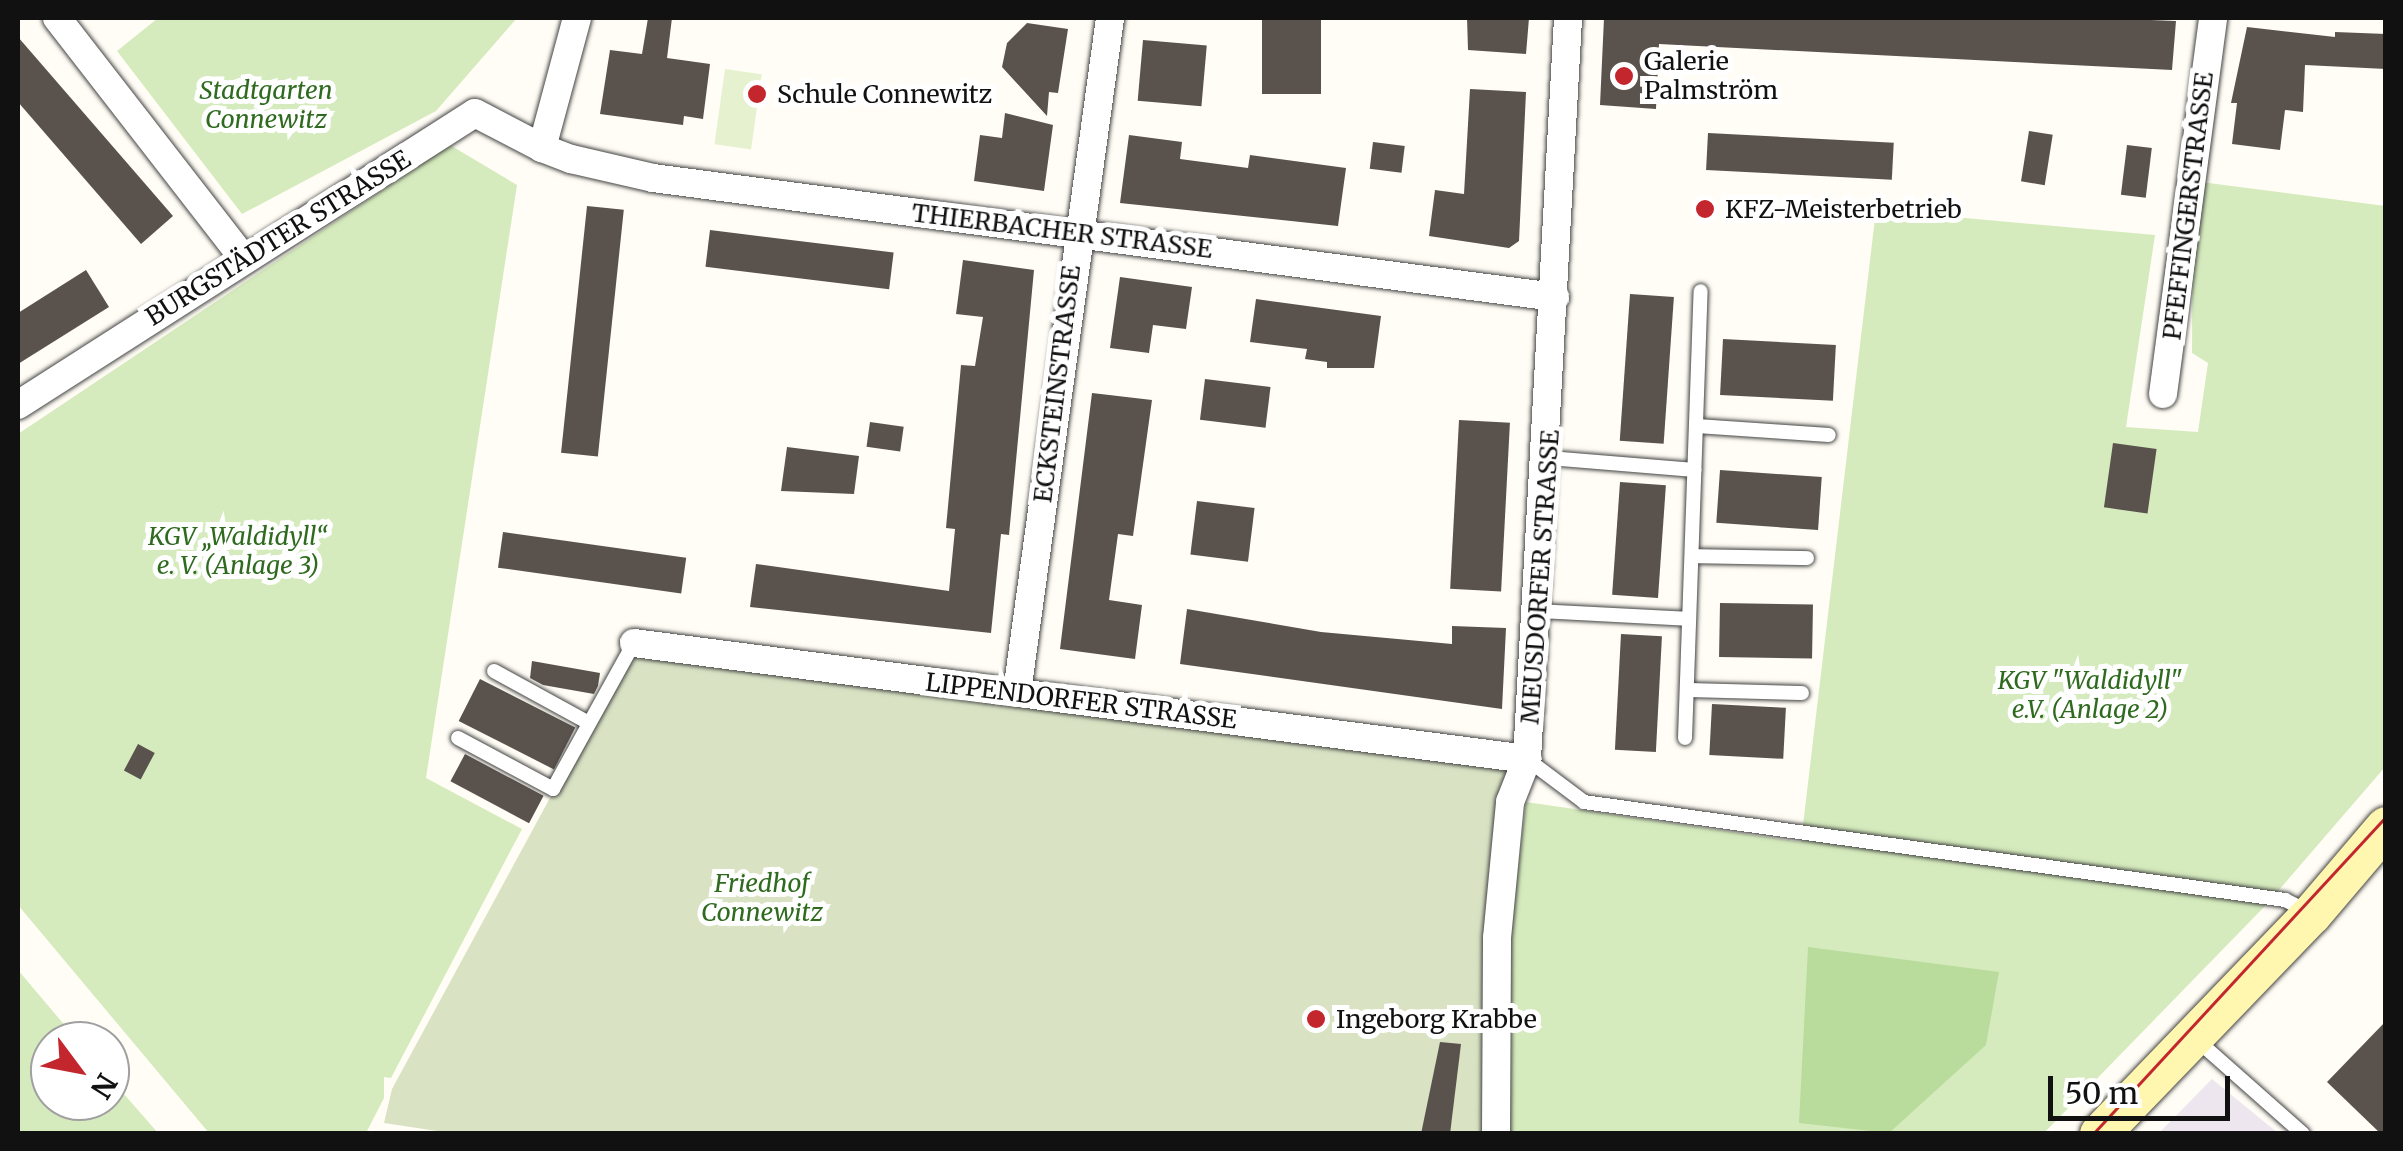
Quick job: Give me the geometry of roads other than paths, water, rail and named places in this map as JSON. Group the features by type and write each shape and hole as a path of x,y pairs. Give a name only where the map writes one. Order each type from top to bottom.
{"main road":[{"path":"2100,1134 2312,914 2386,828"}],"street":[{"path":"57,18 244,259"},
{"path":"542,148 577,18"},
{"name":"ECKSTEINSTRASSE","path":"1018,692 1076,232 1110,18"},
{"name":"MEUSDORFER STRASSE","path":"1496,1134 1497,938 1510,802 1527,759 1549,458 1568,18"},
{"name":"PFEFFINGERSTRASSE","path":"2163,394 2213,18"},
{"name":"BURGSTÄDTER STRASSE","path":"18,405 475,113 542,148"},
{"name":"THIERBACHER STRASSE","path":"542,148 653,178 1555,296"},
{"name":"LIPPENDORFER STRASSE","path":"634,643 1527,759"}],"lane":[{"path":"1685,738 1700,290"},
{"path":"1697,426 1829,434"},
{"path":"1549,458 1695,470"},
{"path":"1692,556 1807,558"},
{"path":"1538,610 1688,619"},
{"path":"458,738 553,789 634,643"},
{"path":"494,671 590,723"},
{"path":"1687,690 1802,693"},
{"path":"1527,759 1584,802 2285,900 2312,914"},
{"path":"2193,1037 2303,1134"}],"tram line":[{"path":"2093,1134 2386,816"}],"place":[{"name":"Galerie Palmström","path":"1624,76"},
{"name":"Schule Connewitz","path":"757,94"},
{"name":"KFZ-Meisterbetrieb","path":"1705,209"},
{"name":"Ingeborg Krabbe","path":"1316,1019"}],"park label":[{"name":"Stadtgarten Connewitz","path":"266,106"},
{"name":"KGV „Waldidyll“ e. V. (Anlage 3)","path":"238,552"},
{"name":"KGV \"Waldidyll\" e.V. (Anlage 2)","path":"2090,696"},
{"name":"Friedhof Connewitz","path":"762,898"}]}
